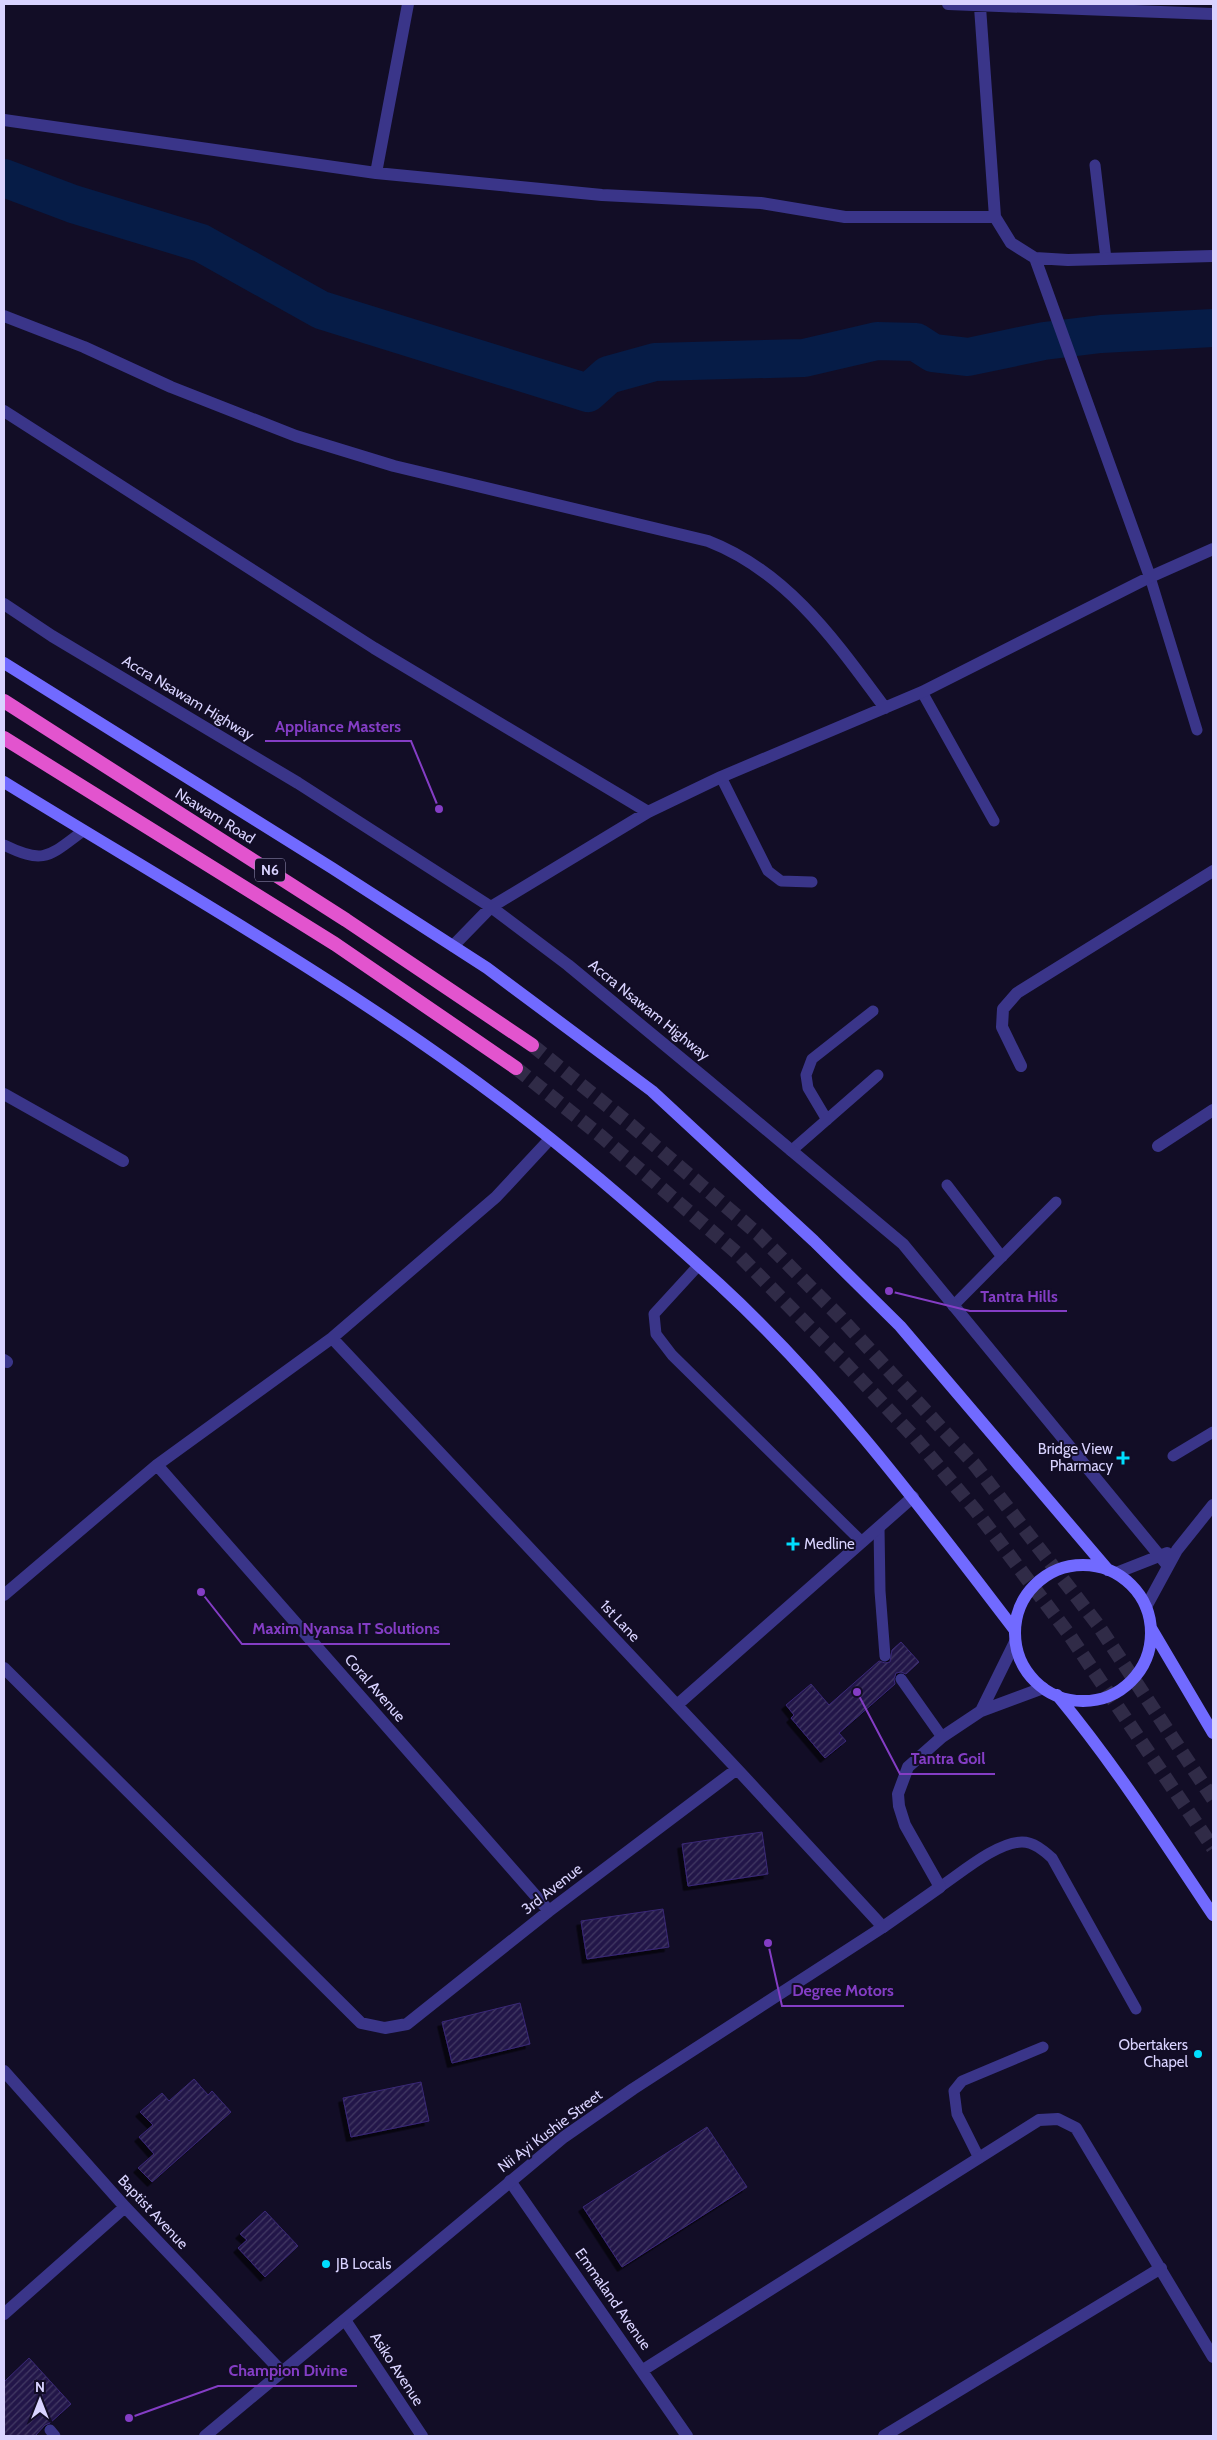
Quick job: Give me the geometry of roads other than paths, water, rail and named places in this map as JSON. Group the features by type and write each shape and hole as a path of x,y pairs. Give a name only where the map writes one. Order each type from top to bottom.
{"highway":[{"name":"Nsawam Road","path":"4,701 346,920 532,1045"},
{"name":"N6","path":"4,738 335,944 516,1068"}],"main road":[{"path":"4,663 332,868 487,968 652,1091 814,1242 900,1326 1112,1571 1128,1582 1146,1607 1151,1627 1213,1733"},
{"path":"4,782 313,971 418,1041 505,1103 602,1182 720,1286 828,1395 914,1497 1014,1629"},
{"path":"1112,1571 1097,1566 1070,1566 1045,1576 1026,1595 1014,1629 1020,1660 1030,1675 1043,1688 1068,1699 1091,1700 1113,1693 1131,1680 1144,1662 1150,1641 1151,1627"},
{"path":"1057,1695 1096,1742 1132,1792 1213,1915"}],"street":[{"path":"376,173 408,4"},
{"path":"948,4 980,7 1213,14"},
{"path":"980,7 995,218 1011,243 1035,258 1068,260 1213,256"},
{"path":"4,120 376,173 602,195 761,203 845,217 995,218"},
{"path":"1035,258 1150,577"},
{"path":"4,316 84,347 171,387 296,436 394,466 708,541 736,552 803,605 833,637 885,708"},
{"path":"4,411 374,648 648,812"},
{"path":"453,946 491,907 648,812 721,777 922,692 1150,577 1213,550"},
{"name":"Accra Nsawam Highway","path":"4,604 52,636 298,783 491,907 568,965 903,1244 1168,1566"},
{"path":"1021,1066 1002,1027 1003,1008 1016,993 1213,871"},
{"path":"4,1094 123,1161"},
{"path":"1158,1146 1213,1110"},
{"path":"4,1595 157,1465 332,1338 496,1197 550,1139"},
{"name":"1st Lane","path":"332,1338 883,1927"},
{"name":"Coral Avenue","path":"157,1465 550,1911"},
{"path":"677,1705 914,1497"},
{"path":"1146,1607 1177,1550 1213,1505"},
{"path":"1112,1571 1177,1550"},
{"path":"981,1711 1015,1642"},
{"name":"3rd Avenue","path":"4,1668 362,2023 385,2028 407,2024 550,1911 737,1769"},
{"path":"940,1887 905,1825 898,1794 908,1767 942,1737 981,1711 1043,1688"},
{"name":"Nii Ayi Kushie Street","path":"205,2436 564,2137 633,2089 883,1927 940,1887"},
{"name":"Baptist Avenue","path":"4,2071 125,2207 282,2372"},
{"path":"643,2370 1039,2120 1058,2119 1076,2128 1213,2357"},
{"name":"Emmaland Avenue","path":"510,2181 687,2436"},
{"path":"4,2314 125,2207"},
{"path":"884,2436 1161,2268"},
{"name":"Asiko Avenue","path":"346,2320 422,2436"}],"lane":[{"path":"1095,165 1106,259"},
{"path":"1150,577 1197,730"},
{"path":"922,692 994,821"},
{"path":"721,777 768,871 781,880 812,882"},
{"path":"4,845 27,857 51,855 83,831"},
{"path":"827,1120 808,1088 806,1075 812,1059 873,1011"},
{"path":"791,1150 878,1075"},
{"path":"947,1185 1002,1257"},
{"path":"953,1306 1056,1202"},
{"path":"698,1266 654,1314 656,1334 672,1355 862,1542"},
{"path":"1173,1456 1213,1432"},
{"path":"879,1527 880,1591 885,1656"},
{"path":"900,1679 942,1737"},
{"path":"940,1887 1006,1844 1024,1842 1039,1847 1052,1858 1136,2009"},
{"path":"979,2158 957,2114 954,2091 962,2081 1043,2047"}],"waterway":[{"path":"4,178 73,204 201,243 321,310 588,393 608,375 655,362 804,358 877,341 916,342 933,353 968,357 1044,341 1101,334 1213,328"}],"tunnel":[{"path":"532,1045 631,1125 758,1234 840,1317 975,1465 1098,1625 1213,1799"},
{"path":"516,1068 602,1137 737,1253 845,1363 914,1437 976,1511 1068,1633 1213,1848"}],"place":[{"name":"Appliance Masters","path":"439,809"},
{"name":"Tantra Hills","path":"889,1291"},
{"name":"Bridge View Pharmacy","path":"1123,1458"},
{"name":"Medline","path":"793,1544"},
{"name":"Maxim Nyansa IT Solutions","path":"201,1592"},
{"name":"Tantra Goil","path":"857,1692"},
{"name":"Degree Motors","path":"768,1943"},
{"name":"Obertakers Chapel","path":"1198,2054"},
{"name":"JB Locals","path":"326,2264"},
{"name":"Champion Divine","path":"129,2418"}]}
